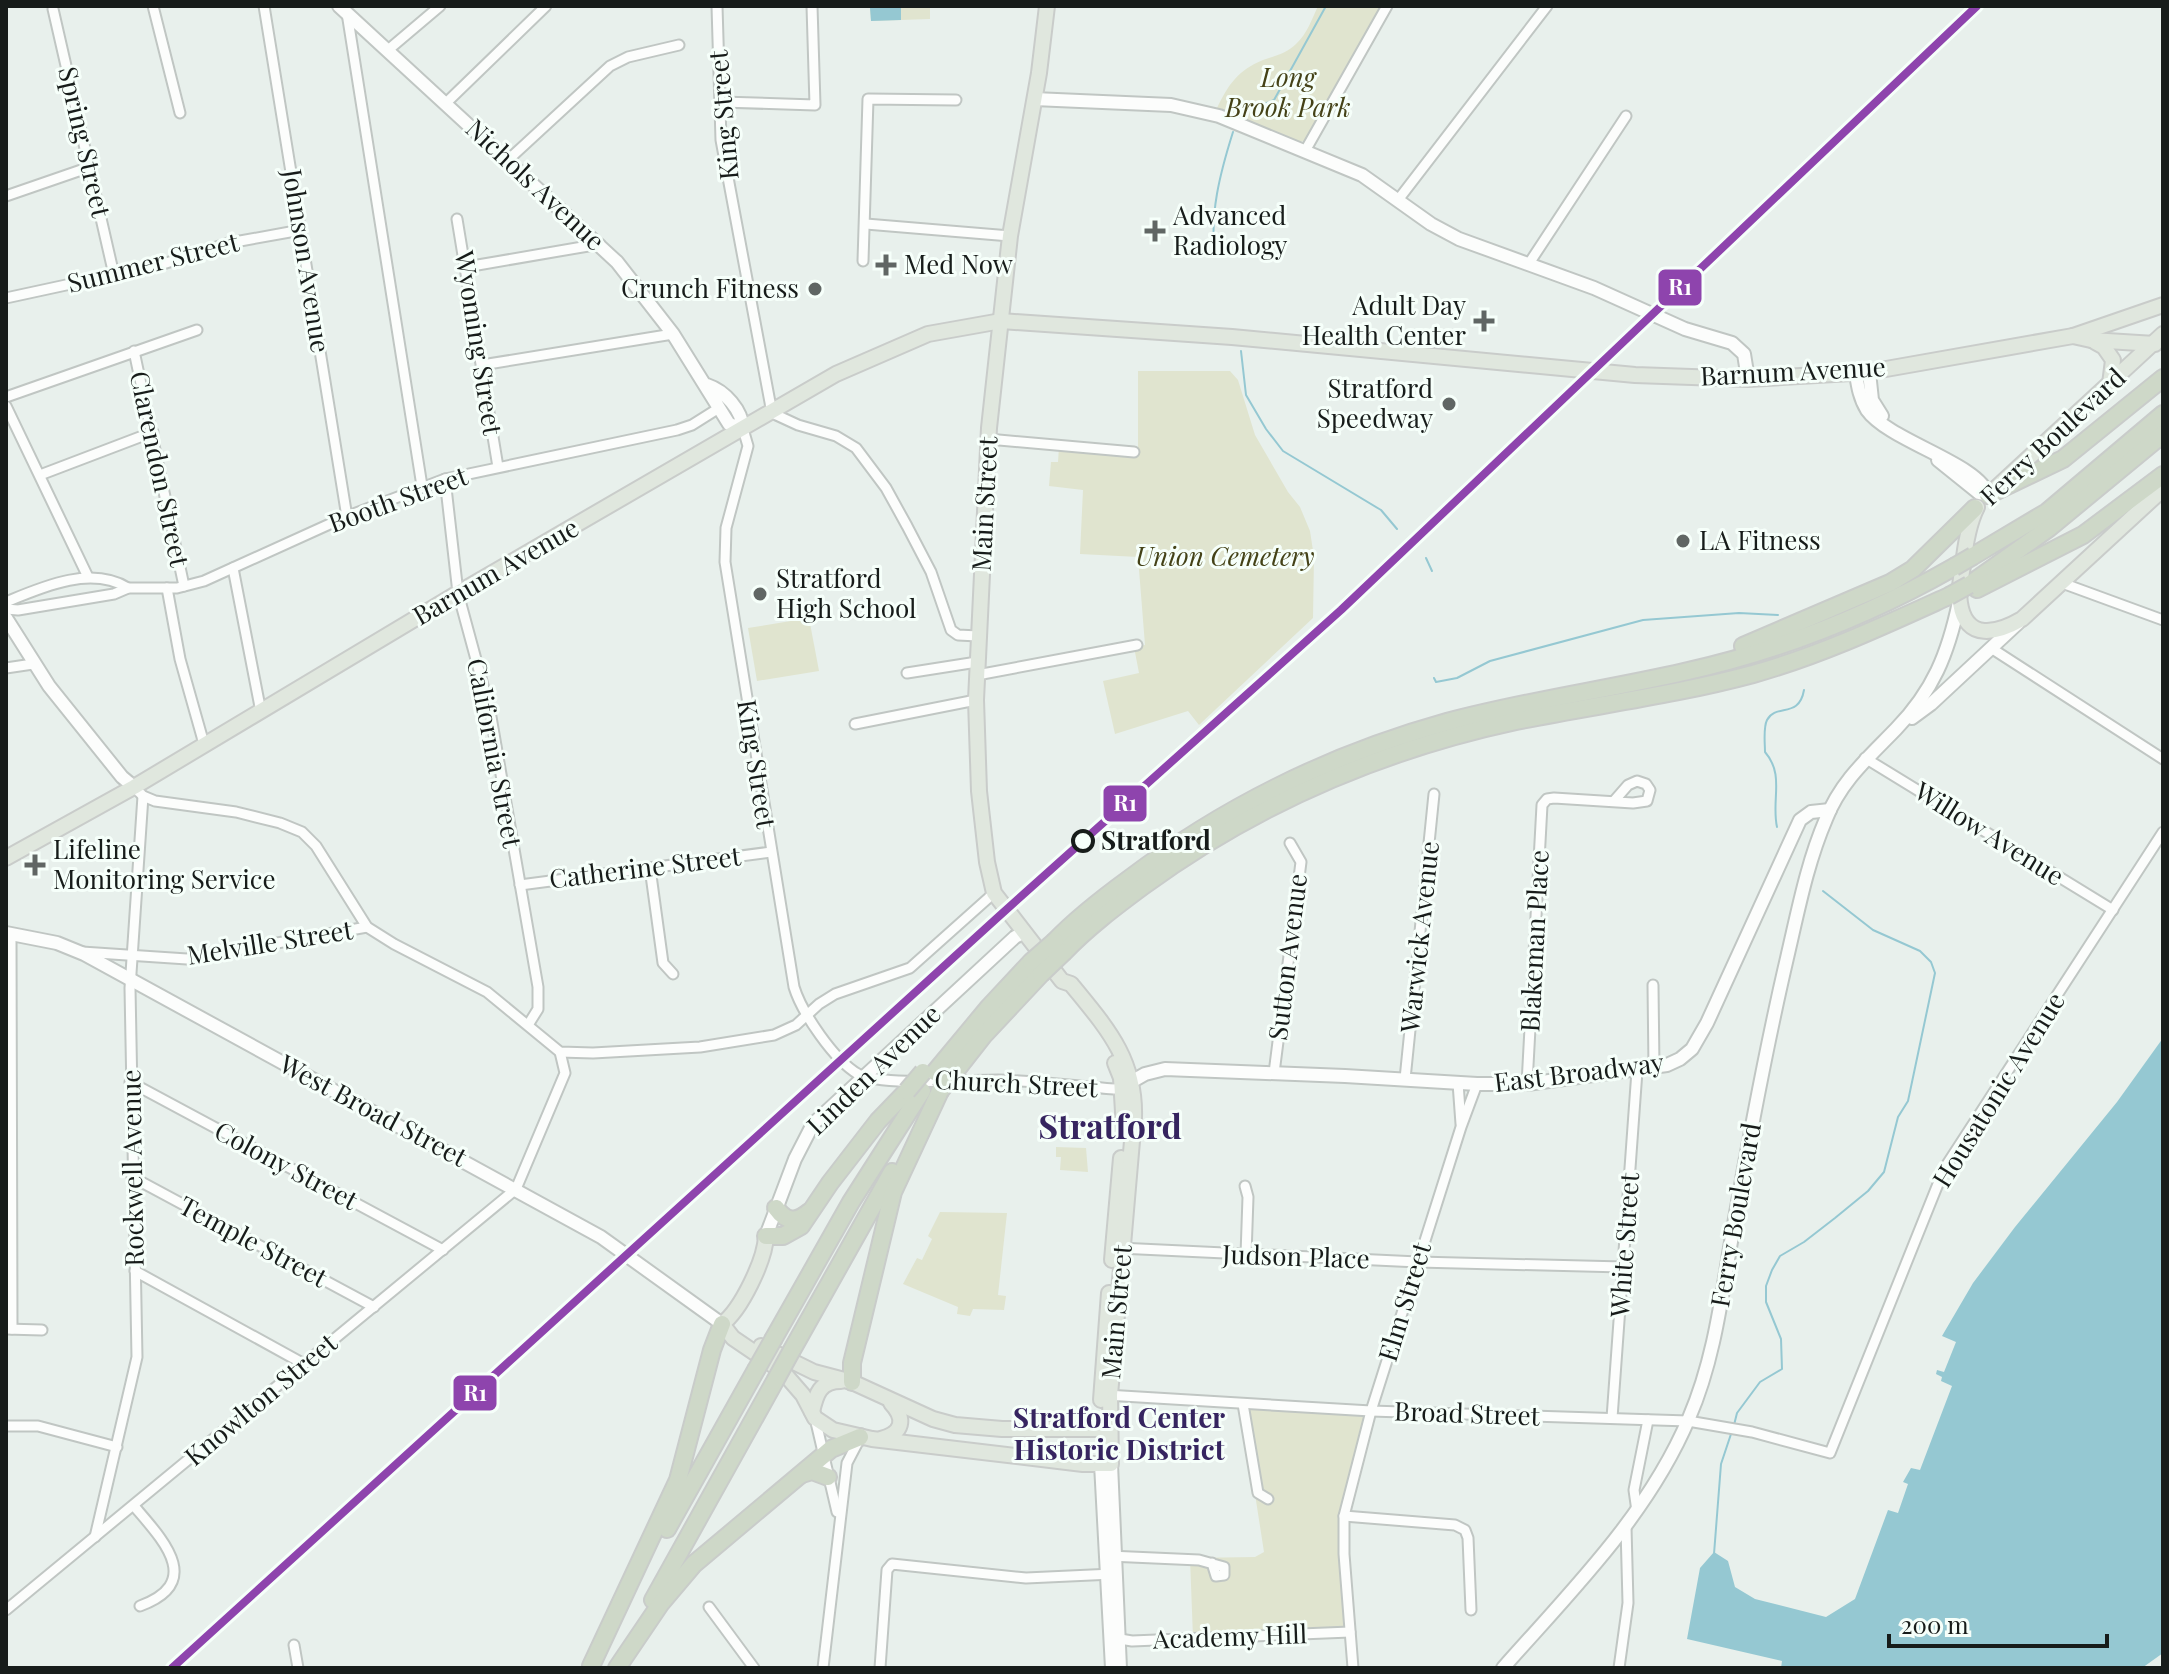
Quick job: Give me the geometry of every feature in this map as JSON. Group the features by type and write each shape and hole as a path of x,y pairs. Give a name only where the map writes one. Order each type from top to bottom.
{"highway":[{"path":"1988,495 2063,459 2163,378"},
{"path":"590,1667 914,1091 989,1007 1060,946 1102,899 1165,852 1231,811 1361,750 1473,716 1748,656 1811,635 1912,591 2047,512 2163,414"},
{"path":"1959,595 2049,528 2163,434"},
{"path":"1060,946 1197,849 1269,808 1356,768 1420,746 1515,721 1688,690 1819,652 1959,595 2083,535 2163,475"},
{"path":"1599,688 1712,657 1762,639 1890,583 1913,569 1975,508"},
{"path":"616,1668 905,1148 940,1091 1036,968"},
{"path":"776,1208 790,1220 800,1219 810,1211 878,1121 914,1091"},
{"path":"850,1381 885,1216 940,1091"},
{"path":"766,1236 776,1238 798,1230 810,1211"},
{"path":"590,1667 678,1480 712,1350 722,1324"},
{"path":"616,1668 661,1603 694,1564 836,1446 861,1437"},
{"path":"802,1474 812,1471 828,1477"}],"main road":[{"name":"Main Street","path":"1047,6 1010,236 988,439 976,700 979,791 987,862 994,893 1062,981 1071,984 1109,1038 1121,1078 1127,1084 1105,1428 1111,1574 1120,1668"},
{"name":"Nichols Avenue","path":"343,9 600,244 673,334 729,424 743,429 738,411 720,391 707,385"},
{"path":"1034,99 1171,105 1219,116 1362,175 1448,234 1583,283 1674,324 1740,348 1746,358 1748,379"},
{"name":"Barnum Avenue","path":"6,858 138,791 204,744 836,374 911,340 954,328 1001,321 1232,337 1635,375 1748,379 1862,373 2073,336 2163,305"},
{"name":"Barnum Avenue","path":"2073,336 2091,340 2160,341"},
{"path":"2091,340 2104,347 2111,356 2114,366 2110,384"},
{"name":"Ferry Boulevard","path":"1503,1668 1626,1527 1662,1472 1688,1421 1709,1363 1770,1036 1805,883 1838,792 1865,758 1918,703 1939,671 1959,595 1964,549 1975,508 2160,341"},
{"path":"1862,373 1864,404 1874,418 1971,475 1986,487 1988,495"},
{"name":"Ferry Boulevard","path":"1896,728 1931,704 2163,489"},
{"name":"Ferry Boulevard","path":"1959,595 1965,618 1981,630 2002,630 2022,619"},
{"path":"6,618 33,664 122,777 138,791"},
{"path":"1798,824 1803,816 1811,812 1830,810"},
{"path":"1798,824 1823,827"},
{"name":"East Broadway","path":"1127,1084 1145,1074 1165,1069 1527,1084 1637,1071 1680,1059 1697,1042 1798,824"},
{"name":"West Broad Street","path":"8,933 57,943 78,952 516,1189 601,1237 722,1324 814,1372 850,1381 933,1419 967,1427 1105,1428"},
{"name":"Linden Avenue","path":"722,1324 732,1317 738,1307 762,1256 776,1208 810,1128 863,1076 1023,933"},
{"name":"West Broad Street","path":"722,1324 733,1338 783,1372 803,1395 814,1415"},
{"path":"850,1381 826,1383 817,1393 814,1415 833,1430 861,1437 1055,1461 1106,1464"},
{"path":"881,1439 897,1432 901,1423 897,1409 884,1397"},
{"name":"Main Street","path":"1112,1668 1115,1638"}],"street":[{"path":"153,6 180,113"},
{"name":"Johnson Avenue","path":"264,6 347,517"},
{"path":"388,50 440,6"},
{"path":"446,103 546,6"},
{"name":"King Street","path":"717,6 721,140 772,413"},
{"path":"721,102 815,105 812,6"},
{"path":"1305,151 1387,6"},
{"path":"1398,200 1547,6"},
{"name":"Spring Street","path":"53,9 114,275"},
{"path":"343,9 422,486"},
{"path":"508,160 610,66 628,57 679,45"},
{"path":"863,261 868,99 956,100"},
{"path":"1528,265 1626,116"},
{"path":"6,196 90,167"},
{"name":"Wyoming Street","path":"457,219 498,467"},
{"path":"866,224 1010,236"},
{"name":"Summer Street","path":"6,298 163,264 229,243 301,230"},
{"path":"466,267 600,244"},
{"path":"6,397 197,330"},
{"path":"482,365 673,334"},
{"name":"Clarendon Street","path":"134,351 184,586"},
{"path":"6,406 88,577 6,602"},
{"name":"Booth Street","path":"6,609 18,610 114,594 128,588 184,586 422,486 677,430 692,425 719,408"},
{"path":"772,413 798,425 836,436 856,448 886,488 925,560 951,630 958,635 978,636"},
{"name":"King Street","path":"743,429 748,446 726,528 725,562 794,987 805,1016 842,1059 863,1076"},
{"path":"40,475 153,432"},
{"path":"988,439 1134,452"},
{"name":"California Street","path":"445,479 458,593 490,711 539,996 538,1009 528,1025"},
{"path":"233,568 261,712"},
{"name":"Booth Street","path":"88,577 114,581 128,588"},
{"path":"2062,583 2163,620"},
{"path":"167,588 180,659 204,744"},
{"path":"907,673 977,669 1137,645"},
{"path":"1991,648 2163,759"},
{"path":"6,668 33,664"},
{"path":"855,724 976,700"},
{"name":"Willow Avenue","path":"1865,758 2113,910"},
{"path":"138,791 155,801 250,815 302,832 316,846 367,927 487,992 560,1052 565,1073 516,1189"},
{"name":"Rockwell Avenue","path":"95,1537 135,1369 130,1082 138,791"},
{"name":"Warwick Avenue","path":"1405,1079 1434,794"},
{"name":"Blakeman Place","path":"1527,1084 1541,808 1545,800 1554,798 1614,801"},
{"name":"Housatonic Avenue","path":"1830,1453 1944,1169 2163,832"},
{"name":"Sutton Avenue","path":"1274,1073 1301,862 1290,843"},
{"name":"Catherine Street","path":"520,885 771,852"},
{"path":"650,868 663,963 673,974"},
{"path":"560,1052 700,1047 753,1041 783,1032 835,994 910,968 994,893"},
{"name":"Melville Street","path":"78,952 187,959 367,927"},
{"path":"8,933 9,1329 42,1330"},
{"path":"1653,985 1654,1068"},
{"name":"White Street","path":"1612,1418 1637,1071"},
{"name":"Church Street","path":"863,1076 883,1080 1127,1084"},
{"name":"Colony Street","path":"130,1082 443,1250"},
{"name":"Elm Street","path":"1458,1083 1461,1127"},
{"name":"Elm Street","path":"1353,1668 1344,1516 1371,1411 1477,1084"},
{"name":"Temple Street","path":"132,1177 374,1307"},
{"path":"1245,1186 1248,1197 1246,1255"},
{"name":"Knowlton Street","path":"6,1610 516,1189"},
{"name":"Judson Place","path":"1118,1248 1418,1262 1623,1267"},
{"path":"135,1271 304,1364"},
{"name":"Broad Street","path":"1106,1395 1371,1411 1688,1421 1752,1432 1830,1453"},
{"path":"1243,1404 1258,1493 1268,1499"},
{"path":"814,1415 838,1524"},
{"path":"1637,1512 1634,1490 1648,1420"},
{"path":"6,1426 38,1426 117,1447"},
{"path":"823,1668 847,1460 861,1437"},
{"path":"134,1506 164,1542 175,1569 171,1583 160,1597 140,1606"},
{"path":"1344,1516 1455,1525 1465,1530 1471,1610"},
{"path":"1619,1668 1628,1603 1626,1527"},
{"path":"1110,1556 1195,1559 1212,1563"},
{"path":"880,1668 889,1565 928,1566 1026,1578 1111,1574"},
{"path":"709,1607 754,1668"},
{"name":"Academy Hill","path":"1115,1638 1132,1641 1350,1632"},
{"path":"294,1645 298,1668"}],"green space":[{"path":"870,6 930,6 930,19 871,21"},
{"name":"Long Brook Park","path":"1318,6 1381,6 1305,141 1299,142 1217,108 1240,74 1296,44"},
{"name":"Union Cemetery","path":"1138,371 1230,371 1238,380 1255,435 1300,507 1310,531 1314,557 1313,618 1199,725 1188,711 1115,734 1103,681 1139,673 1134,647 1145,645 1138,557 1080,554 1083,490 1049,486 1051,462 1058,462 1059,447 1136,455"},
{"path":"809,618 819,671 757,681 748,628"},
{"path":"1056,1147 1086,1148 1088,1172 1060,1170 1061,1157 1056,1157"},
{"path":"940,1212 1007,1213 998,1295 1006,1296 1004,1310 973,1309 970,1316 957,1314 958,1307 903,1284 917,1258 922,1260 932,1239 928,1236"},
{"path":"1241,1404 1371,1411 1344,1516 1350,1632 1193,1638 1190,1558 1255,1557 1264,1552"}],"water":[{"path":"901,7 901,20 871,21 870,8"},
{"path":"2163,1038 2163,1653 2142,1668 1781,1668 1782,1661 1687,1639 1700,1568 1714,1552 1728,1561 1735,1587 1755,1599 1826,1617 1855,1599 1888,1510 1898,1513 1908,1484 1903,1482 1911,1468 1920,1470 1952,1386 1941,1381 1942,1377 1936,1374 1937,1370 1944,1372 1956,1342 1942,1336 1973,1283 2117,1102"}],"waterway":[{"path":"1240,114 1274,100 1326,6"},
{"path":"1216,257 1215,210 1233,132"},
{"path":"1241,351 1246,395 1283,451 1381,510 1397,529"},
{"path":"1426,558 1432,571"},
{"path":"1434,678 1436,682 1457,678 1490,661 1643,620 1739,613 1778,615"},
{"path":"1777,827 1776,779 1765,752 1765,727 1771,715 1797,705 1804,690"},
{"path":"1734,1425 1737,1413 1760,1382 1782,1369 1781,1339 1766,1302 1766,1286 1780,1256 1835,1218 1868,1191 1884,1172 1898,1117 1908,1101 1935,973 1931,962 1920,951 1873,930 1823,891"},
{"path":"1714,1554 1721,1464 1732,1431"}],"transit line":[{"name":"R1","path":"172,1668 997,918 1341,610 1977,6"}],"place":[{"name":"Advanced Radiology","path":"1155,231"},
{"name":"Med Now","path":"886,265"},
{"name":"Crunch Fitness","path":"815,289"},
{"name":"Adult Day Health Center","path":"1484,321"},
{"name":"Stratford Speedway","path":"1449,404"},
{"name":"LA Fitness","path":"1683,541"},
{"name":"Stratford High School","path":"760,594"},
{"name":"Stratford","path":"1083,841"},
{"name":"Lifeline Monitoring Service","path":"35,865"}],"district":[{"name":"Stratford","path":"1110,1127"},
{"name":"Stratford Center Historic District","path":"1119,1434"}]}
